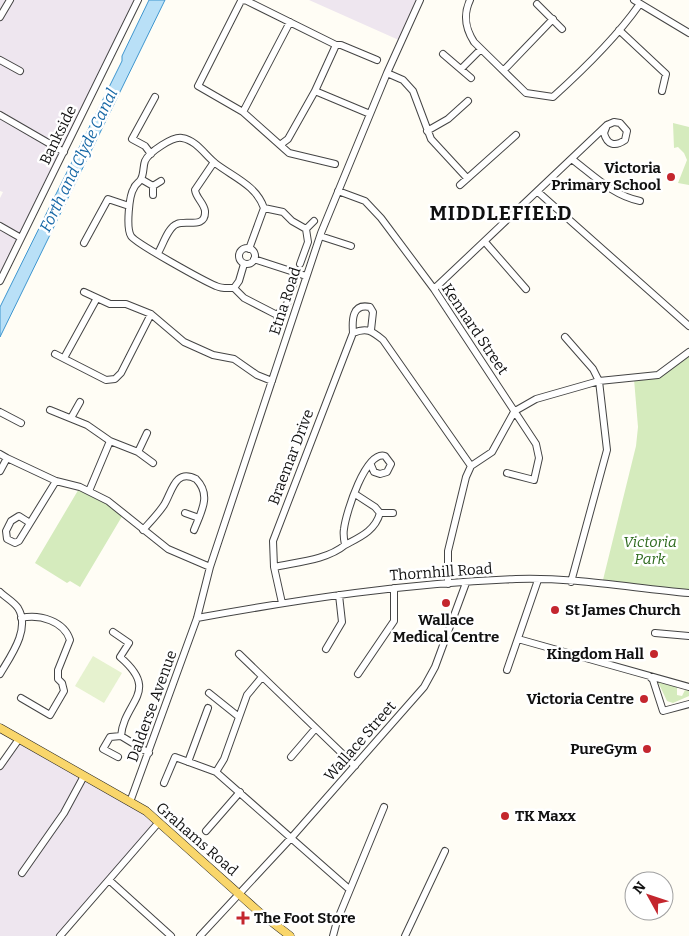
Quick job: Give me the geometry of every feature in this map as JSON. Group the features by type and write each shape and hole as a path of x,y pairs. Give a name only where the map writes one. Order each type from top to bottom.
{"main road":[{"name":"Grahams Road","path":"0,728 130,802 159,822 238,894 290,936"}],"street":[{"path":"0,17 10,0"},
{"name":"Bankside","path":"0,281 138,0"},
{"path":"335,164 289,152 243,112 198,86 241,1 245,0 336,45 341,44 377,60"},
{"name":"Etna Road","path":"196,618 210,567 320,236 387,73 420,0"},
{"path":"470,0 466,9 466,25 470,35 481,49 526,93 553,96 619,30 640,5"},
{"path":"634,0 689,33"},
{"path":"538,4 562,28"},
{"path":"504,70 553,20"},
{"path":"243,112 290,22"},
{"path":"619,30 666,74 662,91"},
{"path":"280,145 288,139 315,91 336,45"},
{"path":"461,69 481,49"},
{"path":"443,54 471,78"},
{"path":"0,60 20,72"},
{"path":"387,73 403,80 412,91 427,131 467,178"},
{"path":"315,91 370,114"},
{"path":"151,154 145,146 132,139 155,97"},
{"path":"427,131 448,119 468,101"},
{"path":"0,115 64,152"},
{"path":"434,289 573,160 607,125"},
{"path":"460,184 516,135"},
{"path":"249,249 264,208 257,192 214,162 192,142 184,138 167,141 151,154 145,161 141,179 134,187 130,206 130,236 217,286 234,288 244,298 277,315"},
{"path":"573,160 625,198 640,201"},
{"path":"158,253 170,230 176,224 193,224 202,220 205,213 204,208 195,190 214,162"},
{"path":"141,179 153,186"},
{"path":"153,186 161,181"},
{"path":"153,186 153,195"},
{"name":"Kennard Street","path":"338,190 365,201 374,209 434,289 536,444 539,458 534,480 507,473"},
{"path":"538,192 689,326"},
{"path":"84,243 108,199 130,206"},
{"path":"264,208 284,212 292,221 306,229"},
{"path":"306,229 314,222"},
{"path":"0,226 21,238"},
{"path":"300,264 308,242 306,229"},
{"path":"320,236 352,246"},
{"path":"485,242 526,289"},
{"path":"243,249 249,249 254,253 254,259 250,264 244,264 240,260 239,254 243,249"},
{"path":"254,259 306,276"},
{"path":"234,288 239,281 244,264"},
{"path":"278,324 277,315 286,304 294,282"},
{"path":"84,292 110,304 126,304 151,314 184,342 213,355 234,359 257,375 272,381"},
{"path":"64,358 97,298"},
{"name":"Braemar Drive","path":"282,604 274,567 273,541 276,528 353,333 352,318 357,308 362,305 370,307 373,312 371,330"},
{"path":"55,354 106,380 115,380 121,373 151,314"},
{"path":"353,333 363,329 371,330 383,340 471,466"},
{"path":"565,337 593,369 599,381 607,450 571,582"},
{"path":"448,584 448,551 471,466 492,452 515,412 536,399 599,381 658,375 689,352"},
{"path":"71,418 80,402"},
{"path":"50,410 87,425 110,441 138,452 153,463"},
{"path":"0,412 22,423"},
{"path":"138,452 147,433"},
{"path":"89,491 110,441"},
{"path":"0,454 56,481 80,487 108,501 168,550 210,567"},
{"path":"0,471 7,458"},
{"path":"345,545 343,532 346,518 364,470 371,465"},
{"path":"143,530 163,507 175,481 186,476 196,479 205,493 205,501 194,530"},
{"path":"30,523 56,481"},
{"path":"355,494 375,507 380,513"},
{"path":"274,567 338,551 364,535 377,524 380,513"},
{"path":"380,513 393,513"},
{"path":"185,514 198,518"},
{"path":"507,670 538,580"},
{"name":"Thornhill Road","path":"196,618 339,595 394,588 466,583 538,580 689,593"},
{"name":"Wallace Street","path":"200,936 292,837 424,687 435,667 466,583"},
{"path":"358,674 394,621 394,588"},
{"path":"0,592 18,608 21,618 21,633 16,647 0,674"},
{"path":"326,649 342,622 339,595"},
{"path":"21,618 33,615 49,620 67,631 70,640 58,670 58,679 62,683 64,691 50,715 21,698"},
{"name":"Dalderse Avenue","path":"130,802 196,618"},
{"path":"112,632 129,642 120,657 132,667 139,682 137,698 122,729 121,736"},
{"path":"655,633 689,636"},
{"path":"518,639 649,676 684,689"},
{"path":"238,654 355,766"},
{"path":"649,676 653,680 663,711 689,704"},
{"path":"216,772 224,759 247,694 262,677"},
{"path":"210,693 239,717"},
{"path":"188,762 208,708"},
{"path":"291,757 315,729"},
{"path":"118,757 103,749 110,737 121,736 149,753"},
{"path":"0,766 19,739"},
{"path":"164,783 174,757 216,772 292,837 349,890"},
{"path":"22,873 64,813 84,776"},
{"path":"206,831 240,792"},
{"path":"333,936 349,890 384,807"},
{"path":"63,935 159,822"},
{"path":"405,936 445,851"},
{"path":"109,880 171,936"}],"shaded area":[{"path":"0,0 138,0 0,282 0,198 3,192 0,191"},
{"path":"309,0 420,0 401,41"},
{"path":"15,737 159,822 58,936 0,936 0,761"}],"green space":[{"path":"673,123 689,127 689,185 678,183 687,160 684,153 678,147 674,148"},
{"name":"Victoria Park","path":"689,352 689,593 602,584 636,446 638,427 634,379 658,375"},
{"path":"80,487 124,513 80,587 70,581 67,583 35,563"},
{"path":"93,656 122,673 104,703 75,686"},
{"path":"658,682 677,687 677,695 682,696 685,690 689,691 689,696 673,703 667,701"}],"water":[{"name":"Forth and Clyde Canal","path":"149,0 165,0 0,337 0,307 122,61 122,56"}],"place":[{"name":"Victoria Primary School","path":"671,177"},
{"name":"Wallace Medical Centre","path":"446,603"},
{"name":"St James Church","path":"555,610"},
{"name":"Kingdom Hall","path":"654,654"},
{"name":"Victoria Centre","path":"644,699"},
{"name":"PureGym","path":"647,749"},
{"name":"TK Maxx","path":"505,816"},
{"name":"The Foot Store","path":"243,918"}],"district":[{"name":"MIDDLEFIELD","path":"501,213"}]}
